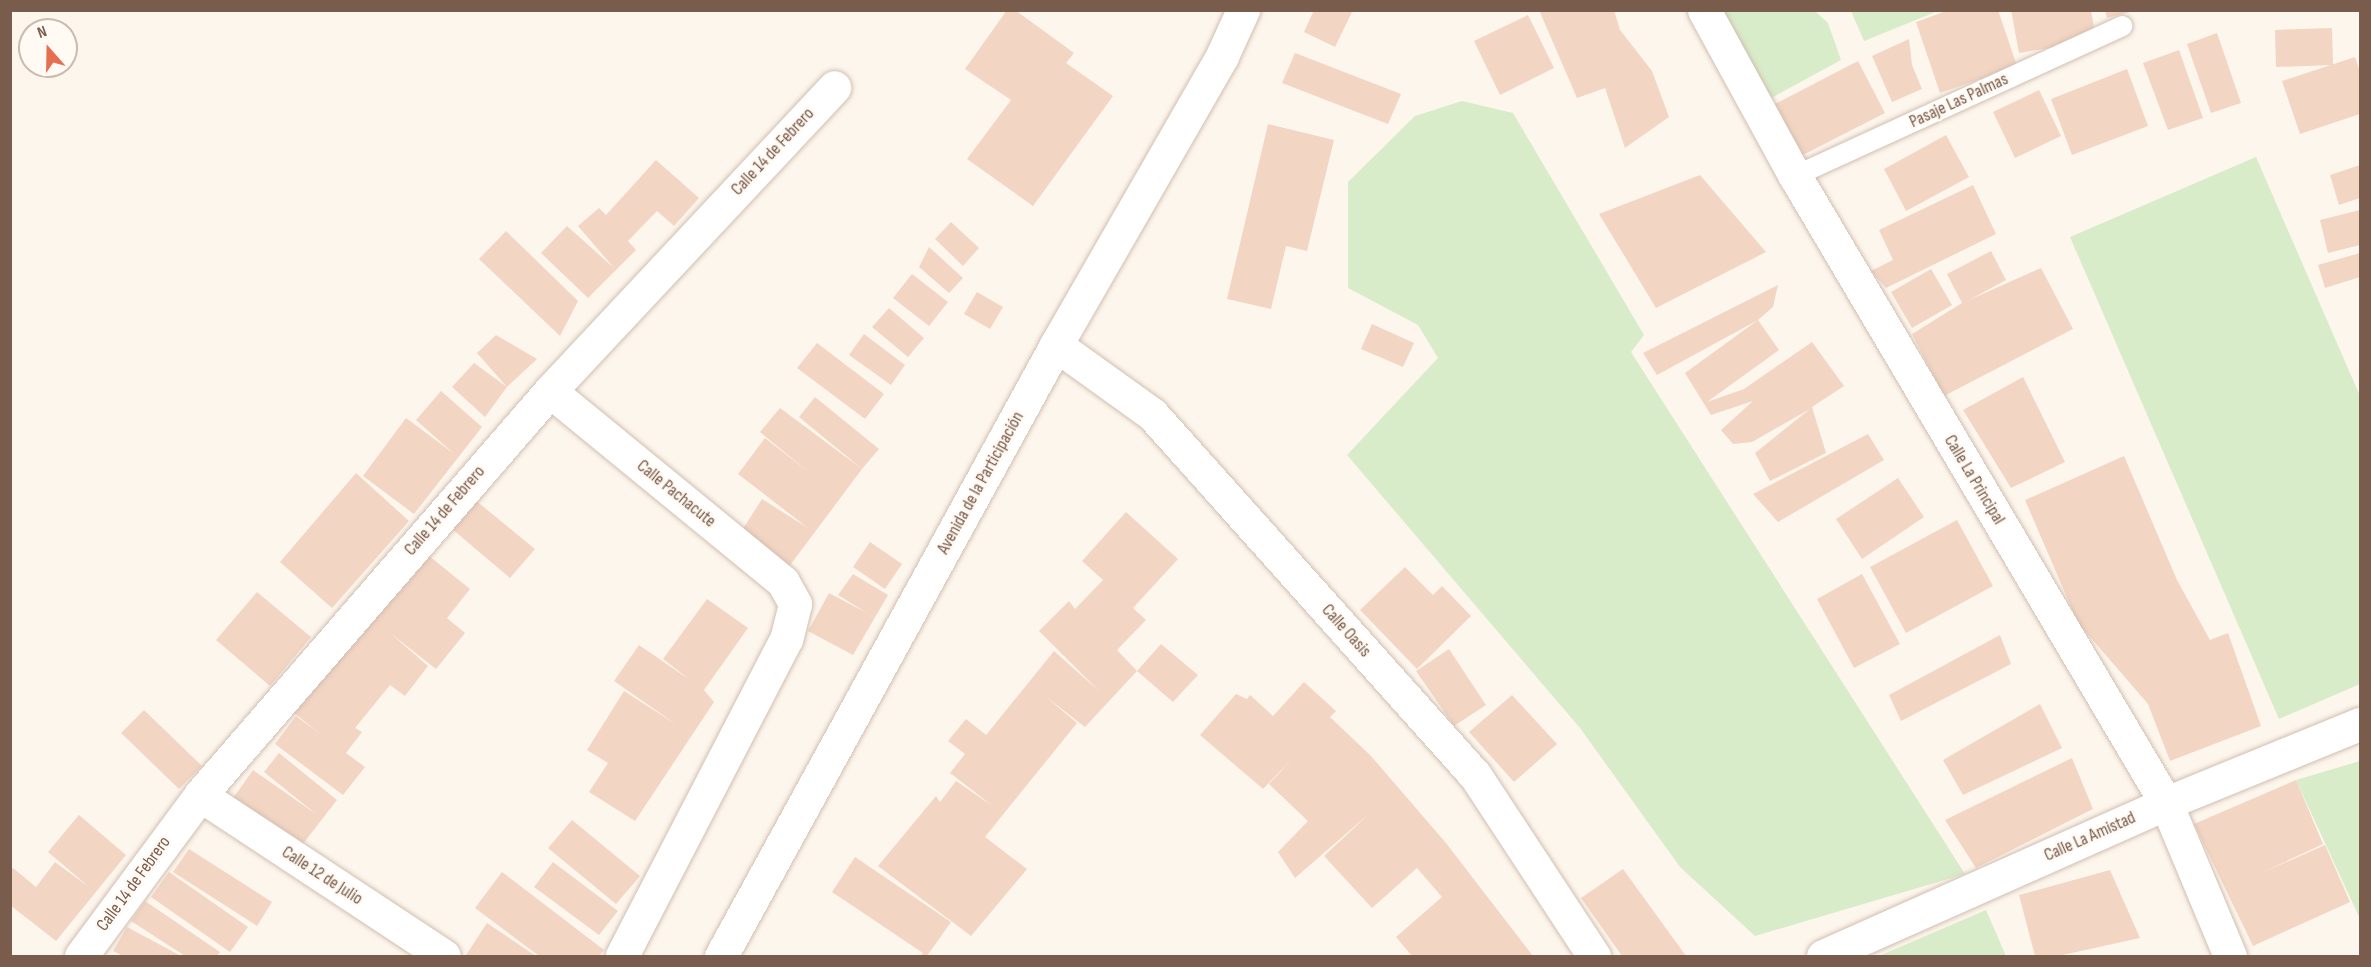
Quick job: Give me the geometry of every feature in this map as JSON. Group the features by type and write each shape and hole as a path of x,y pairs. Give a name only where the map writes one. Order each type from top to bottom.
{"street":[{"name":"Avenida de la Participación","path":"721,957 1056,345 1222,56 1242,10"},
{"name":"Calle La Principal","path":"1704,10 1795,176 2166,803 2230,957"},
{"name":"Calle 14 de Febrero","path":"81,957 200,795 550,391 834,87"},
{"name":"Calle Oasis","path":"1056,345 1152,414 1475,775 1594,957"},
{"name":"Calle Pachacute","path":"550,391 783,582 795,604 786,639 622,957"},
{"name":"Calle La Amistad","path":"1823,957 2166,803 2361,724"},
{"name":"Calle 12 de Julio","path":"200,795 444,957"}],"lane":[{"name":"Pasaje Las Palmas","path":"1795,176 2122,26"}],"green space":[{"path":"1707,11 1815,11 1828,23 1841,60 1762,103"},
{"path":"1851,11 1938,11 1864,41"},
{"path":"1462,101 1513,113 1644,335 1631,352 1965,874 1755,936 1680,867 1580,728 1347,455 1438,358 1418,325 1348,288 1348,182 1415,116"},
{"path":"2256,157 2360,396 2360,684 2279,719 2070,237"},
{"path":"2360,761 2360,919 2296,780"},
{"path":"1986,910 2006,956 1879,956"}],"building":[{"path":"1007,10 1015,10 1074,53 1066,63 1113,96 1033,206 967,159 1011,100 965,69"},
{"path":"1314,10 1352,12 1335,47 1304,32"},
{"path":"1539,10 1614,10 1620,30 1652,71 1669,117 1625,148 1605,88 1577,98"},
{"path":"1949,10 1998,10 2017,66 1940,93 1916,22"},
{"path":"2011,10 2091,10 2096,40 2019,53"},
{"path":"2105,10 2134,10 2134,11 2107,18"},
{"path":"1528,15 1554,68 1500,95 1474,41"},
{"path":"2332,28 2333,65 2276,67 2275,30"},
{"path":"2217,33 2241,103 2211,113 2187,44"},
{"path":"1909,39 1912,65 1922,89 1892,102 1872,56"},
{"path":"2179,50 2203,118 2168,130 2143,63"},
{"path":"1295,53 1401,94 1388,124 1282,83"},
{"path":"2355,57 2360,72 2360,114 2300,134 2282,81"},
{"path":"1858,61 1885,113 1799,157 1771,106"},
{"path":"2127,69 2148,126 2072,155 2051,99"},
{"path":"2039,90 2061,136 2015,158 1993,112"},
{"path":"1268,124 1334,140 1307,251 1286,246 1271,309 1227,299"},
{"path":"1946,135 1969,177 1906,211 1884,169"},
{"path":"656,160 699,198 674,226 657,211 628,241 636,250 588,298 541,253 567,226 614,268 578,226 599,208 606,215"},
{"path":"2360,165 2360,198 2339,205 2330,175"},
{"path":"1700,175 1766,252 1656,308 1599,214"},
{"path":"1973,185 1996,234 1886,288 1871,271 1893,260 1879,230"},
{"path":"2360,210 2360,245 2328,253 2320,220"},
{"path":"951,222 979,248 963,266 935,239"},
{"path":"506,231 578,301 560,336 479,259"},
{"path":"929,247 963,278 949,293 919,267"},
{"path":"1991,251 2006,280 1969,300 2041,268 2073,329 1944,396 1912,334 1962,303 1947,274"},
{"path":"2360,253 2360,277 2325,288 2318,265"},
{"path":"1931,269 1952,305 1912,328 1891,292"},
{"path":"912,274 948,302 929,326 893,298"},
{"path":"1778,285 1773,307 1758,320 1657,375 1643,353"},
{"path":"977,292 1003,307 990,329 964,314"},
{"path":"889,308 924,338 908,357 872,327"},
{"path":"1758,320 1779,350 1707,402 1744,389 1812,342 1844,386 1812,407 1826,453 1770,481 1755,453 1810,409 1752,442 1733,444 1721,430 1753,401 1711,415 1685,373"},
{"path":"1372,324 1414,343 1403,367 1361,349"},
{"path":"864,334 905,365 891,385 849,355"},
{"path":"496,335 537,359 507,387 477,353"},
{"path":"817,343 884,394 865,419 797,368"},
{"path":"474,363 507,387 485,417 452,387"},
{"path":"2023,377 2065,462 2011,488 1963,410"},
{"path":"441,391 482,427 414,514 363,476 406,418 453,453 416,420"},
{"path":"815,397 879,449 862,469 799,417"},
{"path":"780,408 862,469 788,568 739,535 762,499 808,528 738,474 765,438 810,473 760,432"},
{"path":"1868,434 1884,460 1778,522 1753,494"},
{"path":"2124,456 2177,580 2210,640 2228,633 2261,726 2170,761 2148,704 2078,623 2025,500"},
{"path":"356,473 409,521 332,608 280,562"},
{"path":"1898,478 1924,517 1862,559 1836,519"},
{"path":"469,495 535,549 510,578 445,523"},
{"path":"1126,512 1178,559 1133,608 1146,620 1117,650 1137,671 1085,727 1045,696 1077,723 985,837 1027,869 971,936 878,866 936,796 940,802 956,781 994,807 950,773 965,754 948,741 966,719 986,735 1054,651 1099,691 1039,631 1069,601 1075,609 1103,580 1082,561"},
{"path":"1957,520 1993,586 1906,633 1870,567"},
{"path":"870,542 902,564 885,589 853,567"},
{"path":"423,551 470,589 447,618 465,633 436,669 390,633 428,666 405,696 390,685 355,728 362,732 346,753 365,767 343,795 275,744 296,716 322,735 289,709"},
{"path":"1405,567 1433,595 1442,586 1471,616 1417,669 1360,610"},
{"path":"853,574 888,595 853,655 808,631 829,593 867,613 838,595"},
{"path":"1862,574 1900,644 1854,668 1817,599"},
{"path":"257,592 311,637 270,686 216,640"},
{"path":"707,599 748,628 704,690 714,702 635,821 589,792 608,763 587,750 624,691 677,725 614,681 639,645 690,680 663,659"},
{"path":"2000,635 2011,664 1901,721 1889,695"},
{"path":"1161,644 1198,675 1173,702 1137,671"},
{"path":"1449,649 1486,705 1454,726 1416,671"},
{"path":"1304,682 1336,711 1330,717 1371,756 1446,843 1533,956 1412,956 1396,937 1442,897 1417,868 1372,908 1324,856 1370,813 1295,878 1278,852 1308,821 1269,784 1294,757 1263,789 1200,735 1236,694 1247,699 1250,695 1273,716"},
{"path":"1512,695 1557,744 1514,782 1469,732"},
{"path":"2040,704 2062,748 1963,795 1943,760"},
{"path":"144,710 202,766 179,789 121,733"},
{"path":"279,753 337,800 299,849 231,801 253,770 316,814 264,772"},
{"path":"2072,758 2093,809 1976,868 1945,820"},
{"path":"2296,780 2323,844 2259,874 2325,845 2350,902 2253,946 2194,824"},
{"path":"79,815 126,855 56,941 10,905 10,872 13,868 36,887 55,862 89,887 48,852"},
{"path":"572,820 640,876 616,904 548,848"},
{"path":"189,849 272,902 257,926 173,872"},
{"path":"855,857 951,922 927,956 920,956 923,953 832,892"},
{"path":"553,862 618,911 599,935 534,887"},
{"path":"1623,869 1686,956 1622,956 1581,898"},
{"path":"2110,870 2140,938 2058,956 2035,956 2019,895"},
{"path":"169,872 248,927 230,952 151,897"},
{"path":"502,872 604,950 599,956 539,956 475,908"},
{"path":"145,901 220,952 217,956 185,956 131,921"},
{"path":"487,923 536,956 466,955"},
{"path":"127,927 181,956 123,956 113,951"}]}
